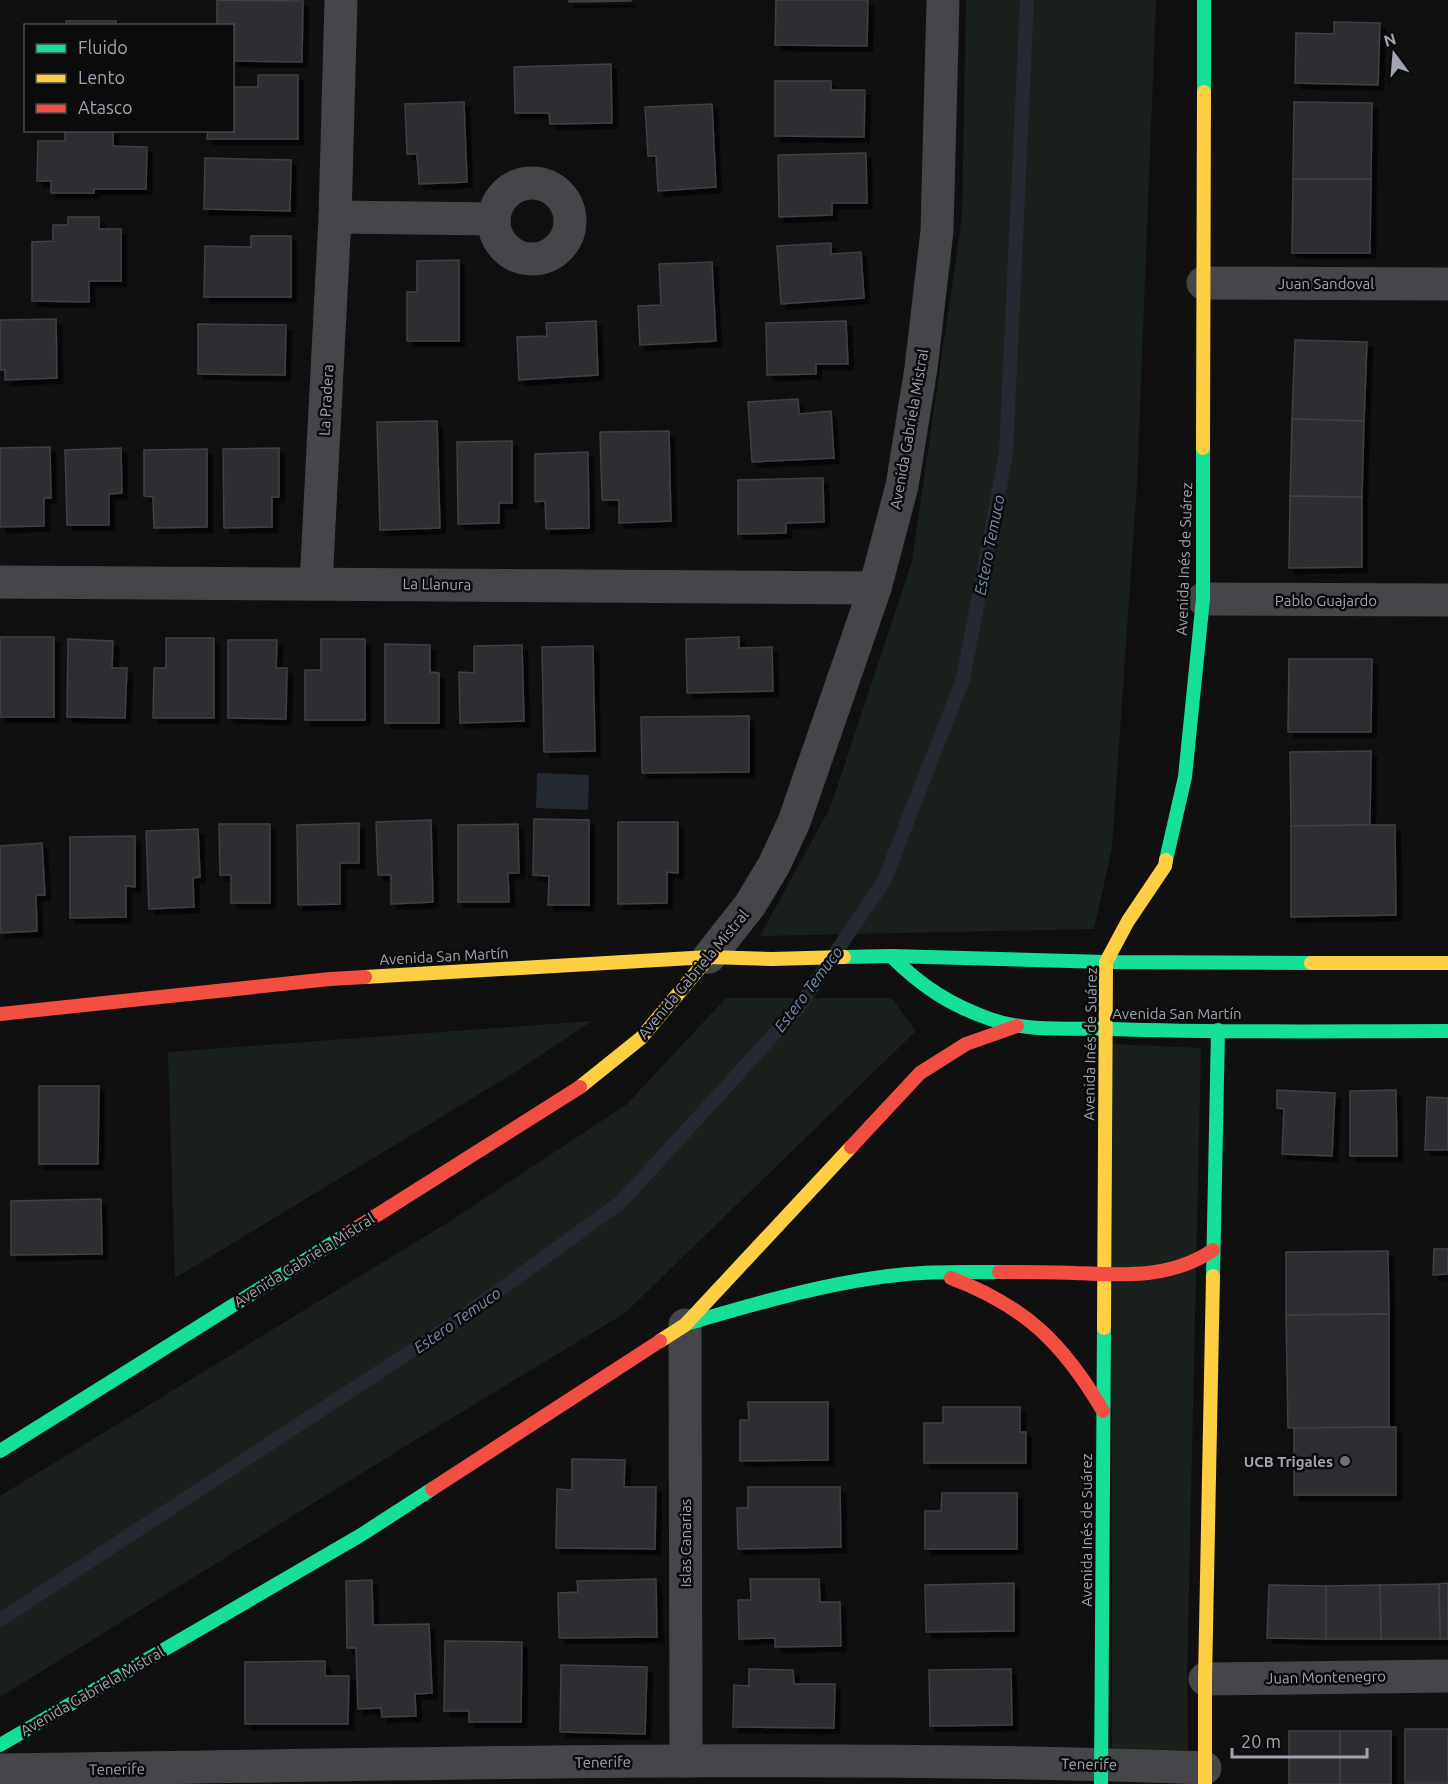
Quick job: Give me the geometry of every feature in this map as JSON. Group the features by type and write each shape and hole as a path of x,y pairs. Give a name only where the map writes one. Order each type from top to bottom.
{"main road":[{"name":"Avenida Inés de Suárez","path":"1101,1774 1106,962 1128,921 1165,866 1185,777 1203,599 1204,0"},
{"name":"Avenida San Martín","path":"891,956 914,978 940,997 990,1019 1017,1026 1106,1030 1448,1031"},
{"name":"Avenida San Martín","path":"0,1014 330,979 709,957 772,959 891,956 1106,962 1448,963"},
{"name":"Avenida Gabriela Mistral","path":"0,1451 573,1093 641,1038 709,957"},
{"name":"Avenida Gabriela Mistral","path":"0,1745 361,1535 685,1325 920,1073 952,1050 984,1035 1017,1026"},
{"path":"1205,1776 1218,1030"},
{"path":"685,1325 798,1292 853,1281 935,1273 1130,1275 1172,1269 1195,1262 1213,1250"},
{"path":"935,1273 965,1282 993,1295 1046,1332 1087,1382 1103,1411"}],"street":[{"name":"La Pradera","path":"316,583 335,217 341,0"},
{"name":"Avenida Gabriela Mistral","path":"709,957 750,905 774,865 794,822 875,588 902,486 921,369 937,231 943,0"},
{"path":"335,217 494,219"},
{"name":"Juan Sandoval","path":"1203,283 1448,284"},
{"name":"La Llanura","path":"0,582 875,588"},
{"name":"Pablo Guajardo","path":"1203,599 1448,600"},
{"name":"Islas Canarias","path":"685,1325 686,1761"},
{"name":"Juan Montenegro","path":"1205,1679 1448,1676"},
{"name":"Tenerife","path":"0,1770 686,1761 1205,1776"}],"shaded area":[{"path":"966,0 1156,0 1137,484 1112,848 1094,929 760,936 831,806 912,561 962,217"},
{"path":"537,773 589,775 588,810 536,808"},
{"path":"726,998 891,998 916,1031 625,1313 0,1697 0,1496 447,1223 627,1104"},
{"path":"592,1021 509,1076 175,1278 168,1052"},
{"path":"1112,1044 1201,1048 1187,1678 1188,1750 1112,1748"}],"building":[{"path":"217,0 303,1 302,62 234,61 234,24 217,24"},
{"path":"569,0 631,0 631,1 569,2"},
{"path":"776,0 868,0 867,46 775,45"},
{"path":"66,21 116,21 116,24 66,24"},
{"path":"1334,22 1380,23 1378,85 1295,83 1296,33 1334,34"},
{"path":"611,64 612,123 550,124 549,113 515,113 514,67"},
{"path":"258,75 298,75 298,139 207,139 208,132 234,132 234,87 258,87"},
{"path":"775,81 831,81 831,90 865,90 864,137 775,136"},
{"path":"464,102 467,182 419,184 417,154 407,154 405,104"},
{"path":"1294,102 1372,103 1371,179 1293,179"},
{"path":"712,104 716,187 658,191 656,156 648,156 645,107"},
{"path":"65,132 113,132 113,146 147,147 146,189 94,189 94,193 51,193 51,181 37,181 38,141 65,141"},
{"path":"866,153 867,203 832,203 832,215 779,217 778,155"},
{"path":"205,158 291,160 290,211 204,209"},
{"path":"1293,179 1371,179 1370,253 1292,253"},
{"path":"68,217 99,217 99,229 121,229 121,281 89,281 89,302 32,301 32,242 53,241 53,225 68,225"},
{"path":"251,236 291,236 291,297 204,297 205,246 251,247"},
{"path":"831,243 831,254 861,252 864,298 781,304 777,246"},
{"path":"459,260 459,341 407,341 407,292 417,292 417,261"},
{"path":"712,262 716,341 640,345 638,306 661,305 659,264"},
{"path":"56,319 57,378 5,380 5,370 0,370 0,320"},
{"path":"596,321 598,375 519,380 517,337 547,336 546,323"},
{"path":"846,321 848,364 816,364 816,374 767,375 766,323"},
{"path":"198,324 286,325 285,375 198,374"},
{"path":"1295,340 1367,342 1364,421 1292,419"},
{"path":"798,399 799,414 831,411 834,458 752,462 748,402"},
{"path":"1292,419 1364,421 1362,497 1290,496"},
{"path":"437,421 440,528 380,530 377,422"},
{"path":"669,431 671,521 619,523 619,500 602,500 600,432"},
{"path":"512,441 512,503 499,503 499,523 458,524 457,442"},
{"path":"50,447 51,498 44,498 44,526 0,527 0,448"},
{"path":"121,448 122,493 109,494 109,525 67,525 65,450"},
{"path":"279,448 279,497 272,497 272,527 224,528 223,449"},
{"path":"207,449 207,527 154,528 153,497 144,496 144,450"},
{"path":"588,452 589,528 546,529 545,501 535,502 535,454"},
{"path":"823,478 824,522 786,523 786,533 738,534 738,480"},
{"path":"1290,496 1362,497 1362,567 1289,568"},
{"path":"0,637 54,637 54,717 0,717"},
{"path":"739,637 739,648 772,647 773,691 687,693 686,639"},
{"path":"166,638 214,638 214,718 153,718 154,668 166,668"},
{"path":"68,639 113,641 112,668 127,668 125,718 67,717"},
{"path":"321,639 365,639 365,720 305,720 305,670 321,670"},
{"path":"228,640 277,640 276,668 287,668 286,719 228,718"},
{"path":"385,644 430,645 430,672 439,673 439,723 385,723"},
{"path":"522,645 524,721 460,723 459,672 474,673 474,646"},
{"path":"593,646 595,751 544,752 542,647"},
{"path":"1289,659 1372,659 1371,732 1288,732"},
{"path":"749,716 749,772 642,773 641,717"},
{"path":"1371,751 1370,825 1291,826 1290,752"},
{"path":"534,819 589,820 589,905 548,905 549,876 533,875"},
{"path":"431,820 433,902 391,904 391,875 378,875 376,822"},
{"path":"618,822 678,822 678,873 667,872 667,903 618,904"},
{"path":"359,823 359,863 340,863 340,904 298,905 297,825"},
{"path":"219,824 270,824 270,903 231,903 231,875 220,875"},
{"path":"518,824 519,873 508,873 509,902 458,902 458,825"},
{"path":"1395,825 1396,915 1291,917 1291,826"},
{"path":"198,829 200,877 193,878 194,907 149,909 146,831"},
{"path":"135,836 135,887 126,886 126,917 70,918 70,837"},
{"path":"42,843 45,895 36,895 37,931 0,933 0,846"},
{"path":"39,1086 99,1086 98,1164 39,1164"},
{"path":"1277,1090 1335,1093 1332,1156 1282,1154 1284,1109 1277,1108"},
{"path":"1396,1090 1397,1156 1350,1156 1350,1091"},
{"path":"1427,1097 1448,1098 1448,1150 1425,1150"},
{"path":"101,1199 102,1254 11,1255 11,1201"},
{"path":"1434,1249 1448,1249 1448,1274 1433,1275"},
{"path":"1388,1251 1389,1314 1286,1315 1286,1252"},
{"path":"1389,1314 1389,1427 1288,1428 1286,1315"},
{"path":"748,1402 828,1402 828,1460 740,1461 740,1420 749,1420"},
{"path":"943,1407 1020,1407 1020,1432 1026,1432 1026,1463 924,1463 924,1423 943,1423"},
{"name":"UCB Trigales","path":"1396,1427 1396,1495 1294,1495 1294,1428"},
{"path":"572,1459 625,1460 624,1487 656,1487 655,1549 556,1548 557,1489 572,1490"},
{"path":"748,1487 840,1487 841,1547 738,1549 737,1508 748,1508"},
{"path":"942,1493 1017,1493 1017,1549 925,1549 925,1511 941,1511"},
{"path":"656,1579 657,1637 559,1638 558,1593 578,1592 577,1581"},
{"path":"750,1579 819,1579 820,1602 840,1602 841,1646 775,1647 775,1638 739,1639 738,1600 751,1600"},
{"path":"372,1580 373,1625 429,1624 432,1693 415,1694 416,1716 382,1717 381,1708 358,1709 356,1648 347,1648 346,1581"},
{"path":"1014,1583 1014,1631 926,1632 925,1585"},
{"path":"1448,1583 1448,1639 1440,1639 1439,1584"},
{"path":"1439,1584 1440,1639 1381,1639 1380,1585"},
{"path":"1269,1585 1326,1586 1326,1639 1267,1638"},
{"path":"1380,1585 1381,1639 1326,1639 1326,1586"},
{"path":"445,1641 522,1642 521,1722 469,1722 469,1711 444,1711"},
{"path":"325,1661 325,1676 349,1676 348,1724 245,1724 245,1662"},
{"path":"561,1665 647,1667 645,1734 560,1732"},
{"path":"749,1669 793,1670 794,1684 835,1684 834,1728 733,1727 734,1685 749,1686"},
{"path":"1011,1669 1012,1725 930,1726 929,1670"},
{"path":"1405,1729 1448,1729 1448,1783 1405,1783"},
{"path":"1289,1731 1340,1731 1340,1784 1289,1784"},
{"path":"1340,1731 1391,1731 1391,1784 1340,1784"}],"waterway":[{"name":"Estero Temuco","path":"0,1620 454,1323 621,1202 798,1008 884,881 963,679 1006,453 1027,0"}],"traffic: fast":[{"path":"1204,0 1204,92"},
{"path":"1166,860 1185,777 1203,599 1203,448"},
{"path":"891,956 914,977 949,1001 990,1019 1019,1026 1279,1032 1448,1031"},
{"path":"844,957 1311,963"},
{"path":"1213,1276 1218,1030"},
{"path":"0,1451 347,1234"},
{"path":"686,1324 795,1294 879,1277 918,1273 999,1272"},
{"path":"1101,1784 1104,1328"},
{"path":"0,1745 361,1535 432,1489"}],"traffic: slow":[{"path":"1203,448 1204,92"},
{"path":"1104,1328 1106,962 1128,921 1165,866 1166,860"},
{"path":"365,977 709,957 772,959 844,957"},
{"path":"580,1087 641,1038 709,957"},
{"path":"1311,963 1448,963"},
{"path":"660,1341 685,1325 851,1147"},
{"path":"1205,1784 1213,1276"}],"traffic: jam":[{"path":"0,1014 365,977"},
{"path":"851,1147 920,1073 966,1044 1017,1026"},
{"path":"347,1234 580,1087"},
{"path":"999,1272 1146,1273 1180,1266 1213,1250"},
{"path":"951,1278 1000,1301 1021,1314 1040,1330 1073,1365 1103,1411"},
{"path":"432,1489 660,1341"}],"place":[{"name":"UCB Trigales","path":"1345,1461"}]}
